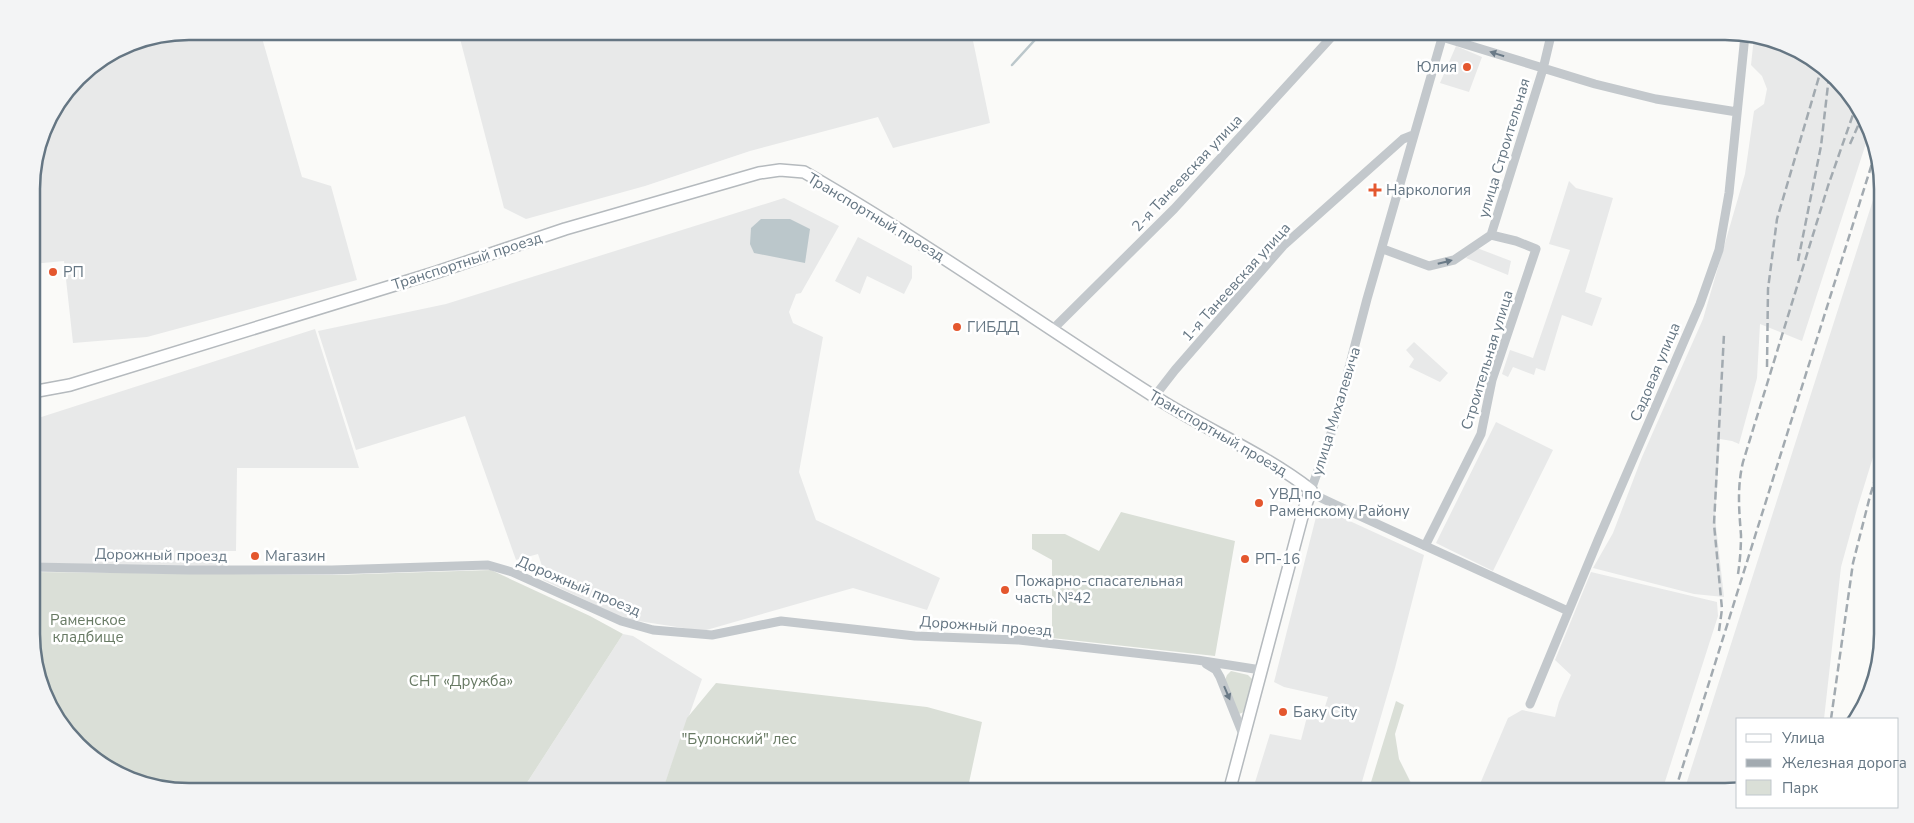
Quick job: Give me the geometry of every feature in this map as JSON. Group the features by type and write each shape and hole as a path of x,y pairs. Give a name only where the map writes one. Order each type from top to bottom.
{"main road":[{"name":"Транспортный проезд","path":"40,391 70,385 437,272 565,228 770,170 804,172 956,265 1154,397 1283,469 1312,490"},
{"name":"улица Михалевича","path":"1232,783 1303,513 1312,490"}],"street":[{"name":"2-я Танеевская улица","path":"1052,330 1174,209 1328,40"},
{"name":"улица Михалевича","path":"1312,490 1334,425 1413,135 1441,40"},
{"name":"улица Строительная","path":"1461,40 1543,68 1656,99 1737,112"},
{"name":"улица Строительная","path":"1382,249 1429,266 1454,260 1492,235 1550,40"},
{"name":"Садовая улица","path":"1530,704 1700,304 1719,250 1728,193 1743,41"},
{"name":"1-я Танеевская улица","path":"1154,397 1175,370 1283,246 1403,139 1413,135"},
{"name":"Строительная улица","path":"1425,546 1481,434 1492,380 1536,249 1516,241 1492,235"},
{"name":"Транспортный проезд","path":"1312,490 1320,497 1568,611"},
{"name":"Дорожный проезд","path":"40,566 201,570 332,570 488,565 512,572 621,620 653,630 712,635 781,621 915,636 1019,640 1196,660 1261,670"},
{"path":"1196,660 1210,665 1216,670 1226,689 1245,738"}],"shaded area":[{"path":"179,40 263,40 302,177 331,186 357,280 147,337 73,343 64,261 40,263 40,179 45,150 51,132 71,98 106,65 141,48"},
{"path":"460,40 973,40 990,123 893,148 878,117 750,151 645,186 526,219 504,208"},
{"path":"1753,43 1782,51 1800,60 1816,71 1843,98 1854,114 1866,142 1802,341 1760,324 1757,378 1739,444 1720,439 1715,517 1724,597 1694,594 1593,568 1613,533 1642,457 1703,319 1745,174 1754,111 1764,104 1767,89 1762,76 1751,65"},
{"path":"1456,46 1482,57 1469,92 1440,83"},
{"path":"1569,181 1576,188 1613,198 1585,292 1602,298 1592,326 1562,315 1545,371 1536,368 1534,375 1513,367 1508,377 1502,374 1510,350 1533,358 1570,250 1549,244"},
{"path":"1874,197 1874,454 1841,567 1824,718 1736,718 1736,783 1687,783"},
{"path":"784,198 839,226 801,293 796,294 789,312 793,323 823,337 799,472 816,520 940,578 927,610 853,588 703,631 625,619 543,580 545,575 538,554 516,560 465,416 356,450 318,331 446,304"},
{"path":"761,219 790,219 810,229 805,263 754,253 750,244 751,228"},
{"path":"858,237 912,266 912,278 904,294 867,276 860,294 835,281"},
{"path":"1477,248 1511,261 1508,275 1466,258"},
{"path":"315,329 359,468 237,468 236,551 223,551 223,567 40,563 40,417"},
{"path":"1414,342 1448,373 1440,382 1409,367 1414,359 1406,350"},
{"path":"1496,422 1553,450 1493,571 1436,543"},
{"path":"1330,512 1424,555 1395,668 1362,783 1255,783 1270,734 1301,740 1309,709 1323,713 1328,697 1284,687 1274,682 1316,517"},
{"path":"1591,572 1717,602 1718,616 1665,783 1480,783 1508,718 1522,710 1555,717 1559,702 1571,675 1555,660"},
{"path":"623,634 633,636 702,679 665,783 527,783"}],"green space":[{"path":"1121,512 1235,541 1215,656 1052,638 1052,560 1032,549 1032,534 1065,534 1099,551"},
{"name":"СНТ «Дружба»","path":"491,570 590,616 623,634 527,783 179,783 160,780 132,772 98,752 71,725 51,691 41,654 40,572 333,575"},
{"path":"1231,671 1248,675 1252,679 1244,712 1239,714 1225,680"},
{"name":"\"Булонский\" лес","path":"716,683 927,707 982,722 969,783 665,783 687,718"},
{"path":"1396,701 1404,705 1395,734 1399,759 1411,783 1371,783"}],"waterway":[{"path":"1012,65 1035,40"}],"railway":[{"path":"1767,367 1768,289 1777,219 1820,74"},
{"path":"1798,261 1821,146 1828,82"},
{"path":"1738,574 1741,540 1739,489 1743,462 1828,186 1853,113"},
{"path":"1850,144 1859,124"},
{"path":"1678,783 1872,164"},
{"path":"1719,631 1722,609 1714,524 1724,334"},
{"path":"1831,718 1853,563 1874,483"}],"place":[{"name":"Юлия","path":"1467,67"},
{"name":"Наркология","path":"1375,190"},
{"name":"РП","path":"53,272"},
{"name":"ГИБДД","path":"957,327"},
{"name":"УВД по Раменскому Району","path":"1259,503"},
{"name":"Магазин","path":"255,556"},
{"name":"РП-16","path":"1245,559"},
{"name":"Пожарно-спасательная часть №42","path":"1005,590"},
{"name":"Баку City","path":"1283,712"}],"park label":[{"name":"Раменское кладбище","path":"88,628"}]}
